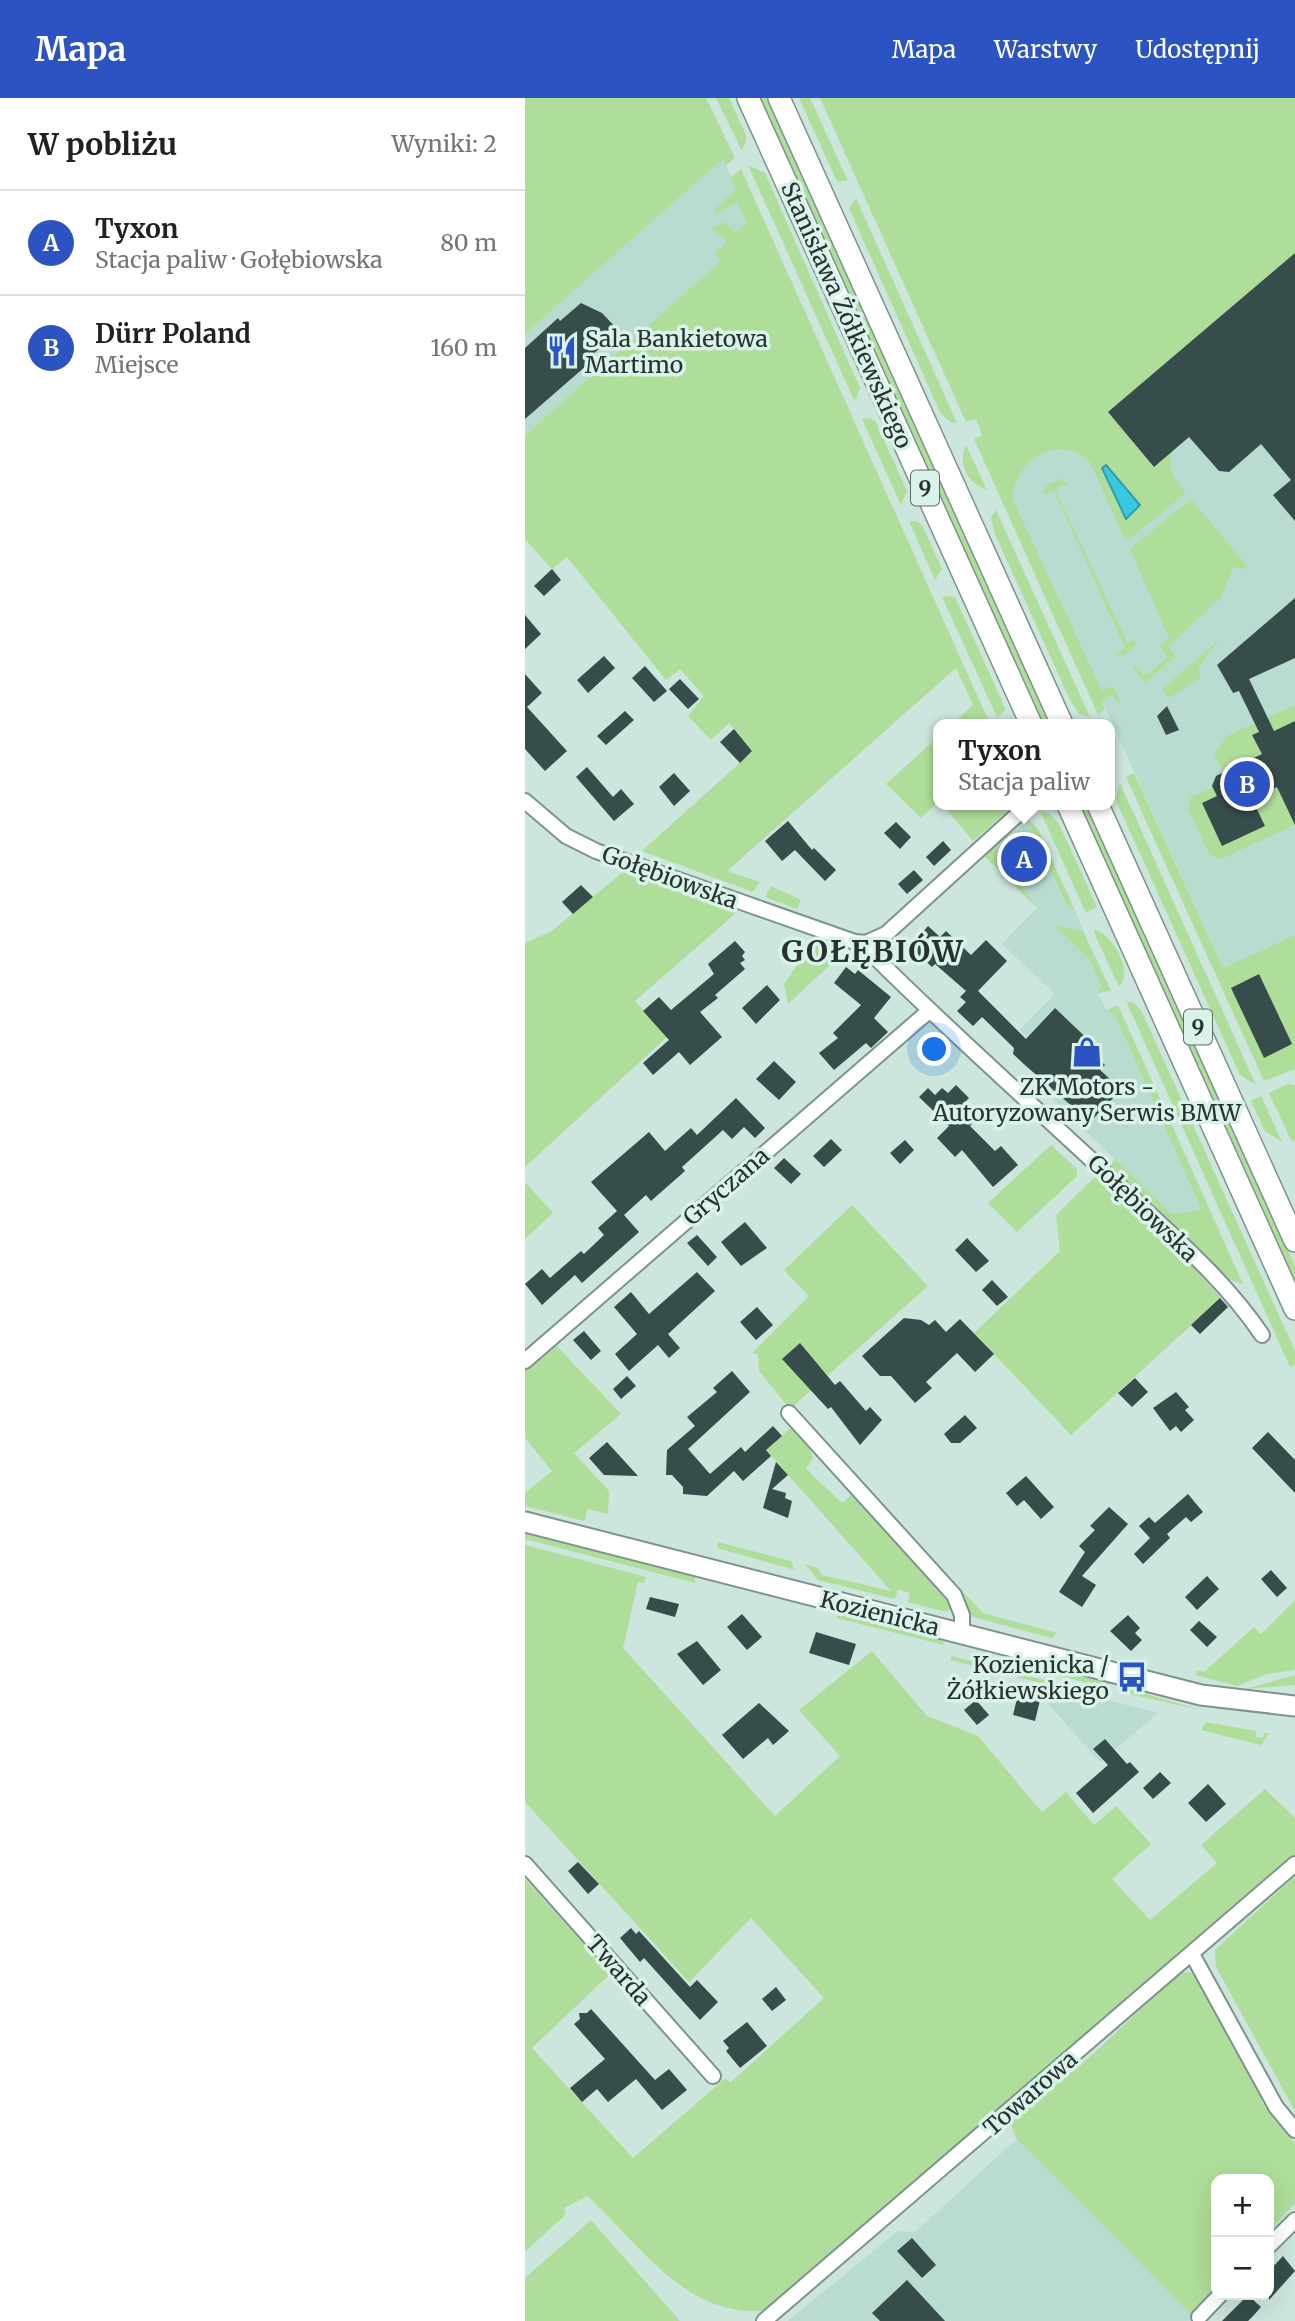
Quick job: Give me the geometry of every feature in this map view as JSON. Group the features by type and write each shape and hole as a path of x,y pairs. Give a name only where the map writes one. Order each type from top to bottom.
{"main road":[{"name":"Stanisława Żółkiewskiego","path":"748,98 1029,719"},
{"name":"Stanisława Żółkiewskiego","path":"781,98 1060,719"},
{"name":"9","path":"1070,810 1295,1309"},
{"name":"9","path":"1100,810 1295,1241"},
{"name":"Kozienicka","path":"525,1522 1201,1695 1289,1702"}],"street":[{"name":"Gołębiowska","path":"525,801 566,836 596,851 855,942 866,943 872,954 929,1011 1182,1245 1239,1303 1262,1335"},
{"path":"866,943 886,934 1022,810"},
{"name":"Gryczana","path":"525,1361 929,1011"},
{"path":"789,1413 954,1595 962,1615 962,1634"},
{"name":"Twarda","path":"525,1864 713,2076"},
{"name":"Towarowa","path":"764,2321 1295,1864"},
{"path":"1192,1954 1276,2107 1295,2130"},
{"path":"1274,2241 1295,2220"},
{"path":"1199,2317 1215,2300"}],"shaded area":[{"path":"723,159 757,230 525,435 525,334"},
{"path":"1295,222 1295,1043 1264,1058 1115,729 1115,719 1110,719 1001,478"},
{"name":"ZK Motors - Autoryzowany Serwis BMW","path":"1025,816 1063,899 1076,913 1083,931 1056,926 1090,961 1101,985 1098,994 1106,1010 1115,1015 1203,1210 1172,1214 1046,1093 1064,1074 1020,1030 1055,994 1002,944 1037,908 993,844"},
{"path":"1044,1684 1158,1713 1100,1762 1041,1696"},
{"path":"1017,2139 1193,2317 1189,2321 788,2321 898,2231 915,2232"}],"green space":[{"path":"525,98 706,98 735,158 726,165 723,159 525,334"},
{"path":"716,98 729,98 747,137 742,151"},
{"path":"758,98 770,98 1049,719 1041,719"},
{"path":"799,98 810,98 848,181 837,181"},
{"path":"820,98 1295,98 1295,253 1108,412 1154,466 1173,451 1171,469 1186,493 1126,542 1090,462 1078,454 1053,450 1041,454 1021,472 1015,484 1012,498 1102,691 1112,686 1120,701 1117,703 1113,695 1102,702 1105,710 1098,715 974,439 982,435 976,419 966,422"},
{"path":"748,165 765,173 860,388 854,400"},
{"path":"741,169 988,719 958,719 973,705 956,668 727,871 760,882 753,892 642,851 753,751 729,723 711,740 688,716 704,696 680,669 666,680 567,557 552,569 525,539 525,435 721,261 714,253 727,242 711,229 725,222 735,233 747,223 737,202 717,214 713,210 736,190 730,178"},
{"path":"856,198 957,423 950,422 940,412 849,208"},
{"path":"870,418 876,422 907,491 901,505 862,419"},
{"path":"966,445 987,490 974,483 966,472 963,459"},
{"path":"1060,479 1069,483 1055,489 1128,643 1138,638 1134,648 1122,657 1115,654 1125,648 1054,491 1043,495 1045,486"},
{"path":"1191,499 1248,567 1242,569 1234,566 1220,599 1168,646 1176,656 1145,683 1133,668 1135,666 1145,676 1168,657 1159,646 1169,638 1130,549"},
{"path":"996,510 1090,717 1079,714 1069,698 994,532 991,517"},
{"path":"909,521 922,525 942,569 935,580"},
{"path":"950,596 956,599 1006,710 997,717 942,597"},
{"path":"1221,638 1198,668 1201,677 1169,698 1162,689"},
{"path":"1295,705 1295,721 1266,735 1253,735 1262,754 1223,772 1214,754 1227,736"},
{"path":"933,742 933,807 921,818 886,784"},
{"path":"1134,773 1223,968 1295,935 1295,1069 1264,1081 1126,777","holes":["1259,975 1292,1044 1264,1057 1231,988"]},
{"path":"1295,779 1295,825 1221,859 1210,855 1188,809 1191,797 1217,786 1221,794 1202,803 1222,845 1265,826 1252,799"},
{"path":"1120,783 1256,1085 1240,1075 1118,805 1116,797"},
{"path":"947,810 1008,810 973,841"},
{"path":"1081,810 1089,810 1295,1266 1295,1283"},
{"path":"1040,811 1050,814 1059,824 1097,907 1086,913"},
{"path":"1025,816 1038,829 1076,913 1066,904"},
{"path":"993,844 1037,908 982,854"},
{"path":"623,872 736,913 635,1001 667,1037 525,1167 525,943 552,931"},
{"path":"771,886 801,900 797,909 765,897"},
{"path":"1054,925 1083,931 1111,991 1098,993 1101,985 1090,961"},
{"path":"1093,930 1107,938 1119,954 1124,972 1119,987"},
{"path":"813,942 843,953 788,1004 784,984"},
{"path":"1126,1001 1134,1003 1141,1010 1295,1351 1295,1365 1290,1367"},
{"path":"1118,1005 1243,1284 1224,1278 1108,1167 1115,1159 1172,1214 1202,1210 1115,1015 1106,1010"},
{"path":"1288,1084 1295,1085 1295,1140 1292,1142 1269,1093"},
{"path":"1261,1096 1282,1142 1265,1131 1251,1101"},
{"path":"1051,1145 1077,1169 1077,1176 1017,1232 988,1203"},
{"path":"1098,1174 1175,1247 1221,1298 1071,1435 974,1333 1060,1251 1056,1215"},
{"path":"525,1182 553,1213 525,1239"},
{"path":"852,1205 928,1286 790,1409 759,1371 758,1355 752,1353 809,1296 784,1270"},
{"path":"555,1344 621,1414 574,1453 609,1491 608,1514 588,1509 584,1521 525,1506 525,1493 552,1471 525,1438 525,1369"},
{"path":"793,1426 808,1444 813,1458 806,1469 842,1503 851,1495 863,1504 952,1600 952,1608 946,1612 908,1602 910,1593 898,1589 895,1599 818,1580 805,1564 818,1568 822,1575 891,1591 766,1450"},
{"path":"525,1533 695,1577 695,1583 525,1539"},
{"path":"718,1542 791,1561 795,1570 717,1548"},
{"path":"525,1545 646,1577 644,1583 638,1582 623,1648 775,1816 840,1756 799,1710 872,1651 927,1716 978,1736 1042,1812 1066,1792 1094,1825 1116,1806 1151,1844 1112,1879 1150,1920 1217,1863 1201,1845 1265,1789 1295,1818 1295,1854 1062,2059 966,2137 767,2310 738,2310 712,2303 687,2290 644,2254 587,2196 564,2208 566,2214 525,2252 525,1879 611,1973 532,2048 633,2158 726,2078 730,2083 824,1998 751,1918 689,1982 525,1802"},
{"path":"946,1574 983,1613 1057,1633 1052,1638 973,1617"},
{"path":"1295,1600 1295,1670 1267,1674 1237,1686 1196,1675 1197,1670 1204,1672 1254,1627 1261,1634"},
{"path":"839,1614 942,1640 944,1645 836,1618"},
{"path":"952,1656 1108,1697 1107,1700 950,1660"},
{"path":"1019,1661 1110,1683 1108,1688 1018,1666"},
{"path":"1295,1675 1295,1685 1245,1689"},
{"path":"1125,1688 1201,1710 1124,1693"},
{"path":"1206,1722 1256,1731 1256,1737 1263,1738 1264,1733 1269,1733 1261,1745 1201,1730"},
{"path":"1295,1876 1295,2111 1216,1967 1215,1950"},
{"path":"1180,1972 1194,1973 1255,2082 1263,2104 1295,2143 1295,2203 1274,2226 1274,2174 1211,2174 1211,2291 1193,2317 1017,2139 1010,2123 1093,2054"},
{"path":"591,2220 680,2321 525,2321 525,2278"}],"water":[{"path":"1106,465 1140,505 1126,519 1102,468"}],"building":[{"path":"1295,253 1295,521 1273,495 1291,480 1261,444 1229,472 1219,471 1189,437 1154,467 1108,412"},
{"path":"581,303 602,313 619,331 591,356 594,359 525,419 525,348 558,318 560,321"},
{"path":"552,569 561,580 544,596 534,586"},
{"path":"1295,598 1295,658 1249,679 1274,731 1295,721 1295,825 1277,787 1252,799 1265,826 1222,846 1202,803 1217,796 1212,786 1216,776 1262,754 1252,735 1259,732 1239,691 1233,693 1217,665"},
{"path":"525,615 541,634 525,649"},
{"path":"604,656 615,668 588,693 577,680"},
{"path":"645,666 667,691 654,702 632,678"},
{"path":"525,674 542,693 527,707 567,751 545,771 525,749"},
{"path":"680,679 699,699 688,709 669,689"},
{"path":"1167,706 1179,730 1166,735 1157,716"},
{"path":"625,711 634,720 606,745 597,736"},
{"path":"734,729 752,751 740,763 720,742"},
{"path":"587,767 613,797 621,789 634,804 614,821 576,777"},
{"path":"674,773 690,791 674,806 659,787"},
{"path":"788,821 812,850 814,848 836,870 825,881 795,850 782,861 765,841"},
{"path":"896,822 911,837 900,849 884,833"},
{"path":"943,841 951,850 934,866 926,857"},
{"path":"1025,841 1039,869 1023,878 1008,850"},
{"path":"914,870 923,880 907,894 898,884"},
{"path":"581,885 593,897 573,914 562,902"},
{"path":"928,926 940,937 946,931 971,955 986,940 1007,961 978,991 1026,1039 1055,1008 1098,1049 1094,1054 1105,1065 1100,1070 1110,1079 1106,1083 1117,1094 1090,1122 1013,1054 1014,1048 982,1017 973,1026 957,1011 966,1002 960,997 966,991 935,964 932,967 910,947"},
{"path":"735,941 745,952 742,956 745,960 740,963 745,969 715,995 718,998 700,1012 722,1037 690,1065 679,1052 653,1075 643,1063 669,1040 643,1011 659,997 671,1010 714,974 708,964"},
{"path":"846,967 855,974 858,970 891,997 874,1018 888,1032 871,1048 866,1043 834,1070 819,1053 838,1038 833,1033 861,1005 834,983"},
{"path":"1259,974 1292,1044 1264,1058 1231,988"},
{"path":"767,985 780,1000 756,1024 742,1008"},
{"path":"774,1061 796,1082 779,1100 756,1079"},
{"path":"956,1085 969,1098 960,1107 974,1121 970,1126 995,1151 1001,1146 1018,1165 993,1187 962,1150 955,1157 937,1138 949,1126 919,1097 928,1088 935,1095 942,1088 948,1093"},
{"path":"736,1098 765,1128 755,1138 744,1127 732,1139 723,1130 682,1167 685,1171 651,1201 646,1195 624,1215 639,1232 582,1283 575,1275 542,1305 525,1284 542,1269 550,1278 581,1251 584,1254 604,1235 598,1228 617,1211 591,1182 649,1132 665,1151 691,1128 697,1135"},
{"path":"831,1139 842,1150 824,1167 813,1156"},
{"path":"905,1140 914,1150 900,1164 890,1153"},
{"path":"784,1158 801,1174 791,1184 774,1168"},
{"path":"745,1222 767,1248 741,1266 721,1242"},
{"path":"697,1235 717,1257 708,1266 687,1243"},
{"path":"967,1238 989,1261 976,1272 955,1250"},
{"path":"697,1272 715,1291 668,1334 680,1348 669,1358 658,1345 629,1371 615,1354 637,1334 614,1307 631,1292 649,1314"},
{"path":"992,1280 1008,1297 997,1306 982,1290"},
{"path":"1220,1298 1228,1307 1200,1334 1191,1325"},
{"path":"757,1307 773,1325 756,1340 740,1322"},
{"path":"904,1318 921,1320 929,1325 935,1320 946,1332 960,1319 994,1354 975,1372 957,1353 926,1382 932,1388 915,1403 891,1376 880,1376 862,1356"},
{"path":"584,1331 601,1351 591,1360 573,1340"},
{"path":"800,1343 835,1385 840,1381 866,1411 870,1407 882,1420 860,1445 831,1407 828,1409 782,1359"},
{"path":"732,1371 750,1392 688,1449 710,1474 741,1447 745,1452 773,1426 782,1436 766,1450 771,1456 743,1481 734,1471 707,1496 683,1494 683,1487 672,1475 666,1475 667,1450 695,1426 687,1417 717,1392 713,1388"},
{"path":"627,1376 636,1386 621,1399 613,1389"},
{"path":"1135,1378 1148,1392 1132,1407 1118,1393"},
{"path":"1176,1392 1189,1407 1185,1410 1194,1420 1181,1432 1176,1426 1170,1431 1153,1408"},
{"path":"965,1415 977,1428 960,1443 951,1443 944,1434"},
{"path":"1268,1432 1295,1460 1295,1493 1252,1448"},
{"path":"607,1442 638,1476 604,1475 589,1458"},
{"path":"776,1462 788,1475 772,1489 786,1493 785,1498 792,1501 788,1518 763,1508"},
{"path":"1026,1476 1054,1507 1041,1519 1024,1500 1017,1506 1006,1493"},
{"path":"1188,1494 1203,1512 1191,1522 1186,1517 1167,1534 1170,1538 1143,1564 1134,1554 1150,1538 1139,1526 1149,1517 1155,1523"},
{"path":"1109,1507 1128,1524 1082,1576 1096,1585 1082,1607 1059,1592 1085,1552 1079,1546 1095,1530 1090,1526"},
{"path":"1271,1570 1287,1588 1277,1597 1261,1579"},
{"path":"1207,1576 1219,1589 1197,1610 1185,1597"},
{"path":"650,1597 679,1604 675,1617 646,1609"},
{"path":"742,1614 762,1637 747,1650 727,1627"},
{"path":"1128,1615 1140,1628 1135,1633 1142,1640 1131,1651 1110,1631"},
{"path":"1199,1621 1217,1637 1207,1647 1190,1630"},
{"path":"816,1632 856,1644 849,1665 809,1653"},
{"path":"697,1641 721,1670 703,1685 677,1654"},
{"path":"1019,1690 1041,1696 1035,1721 1013,1715"},
{"path":"976,1700 989,1715 977,1725 964,1710"},
{"path":"759,1703 789,1731 773,1745 768,1738 743,1759 722,1735"},
{"path":"1105,1739 1127,1764 1130,1762 1139,1772 1093,1813 1076,1793 1108,1765 1093,1749"},
{"path":"1160,1772 1171,1783 1153,1799 1143,1788"},
{"path":"1208,1784 1226,1804 1206,1822 1188,1803"},
{"path":"578,1862 599,1884 588,1894 568,1871"},
{"path":"631,1928 636,1934 639,1931 690,1987 697,1980 718,2002 700,2020 644,1958 640,1962 620,1938"},
{"path":"776,1987 786,2000 772,2011 762,1999"},
{"path":"591,2009 655,2080 669,2069 687,2090 662,2110 636,2079 608,2102 597,2089 582,2102 570,2088 605,2059 574,2024 580,2019 579,2013 587,2013"},
{"path":"747,2022 767,2046 740,2068 726,2051 729,2048 723,2041"},
{"path":"912,2238 936,2265 922,2278 897,2251"},
{"path":"1283,2256 1295,2271 1274,2294 1274,2266"},
{"path":"907,2280 945,2321 880,2321 872,2313"},
{"path":"1243,2300 1253,2300 1261,2307 1248,2321 1222,2321"}],"place":[{"name":"Sala Bankietowa Martimo","path":"562,351"},
{"name":"Dürr Poland","path":"1247,784"},
{"name":"Tyxon","path":"1024,859"},
{"name":"ZK Motors - Autoryzowany Serwis BMW","path":"1087,1052"},
{"name":"Kozienicka / Żółkiewskiego","path":"1132,1677"}],"district":[{"name":"GOŁĘBIÓW","path":"873,951"}]}
